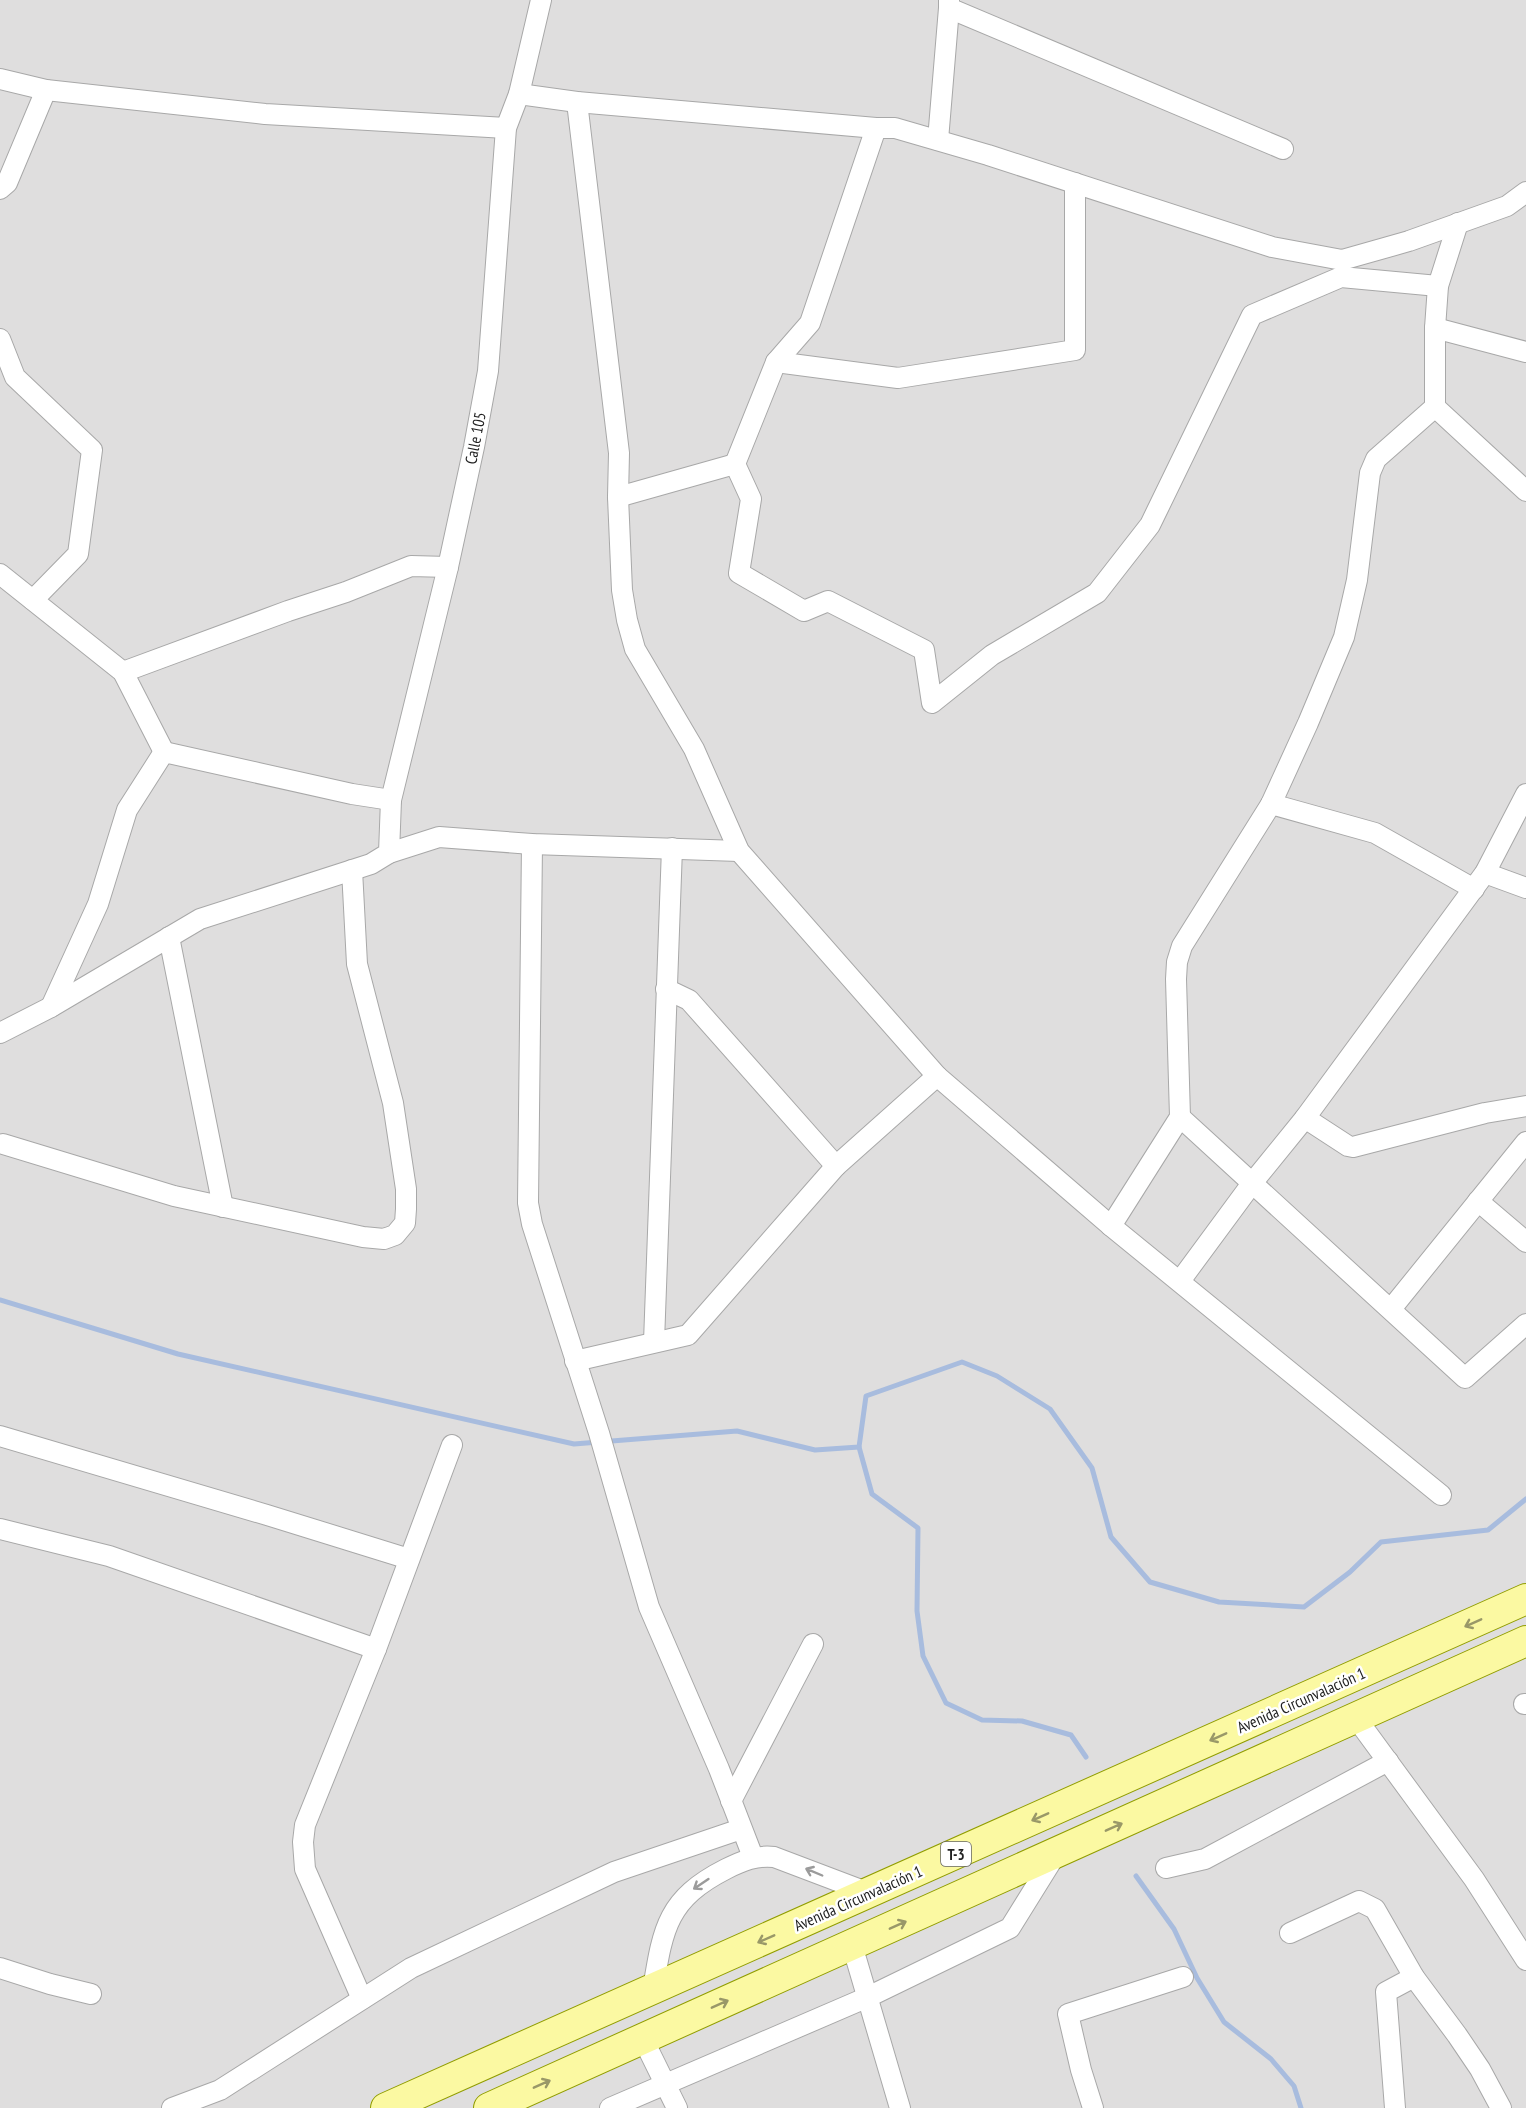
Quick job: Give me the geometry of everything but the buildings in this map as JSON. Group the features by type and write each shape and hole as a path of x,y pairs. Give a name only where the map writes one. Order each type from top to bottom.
{"main road":[{"name":"Avenida Circunvalación 1","path":"386,2108 1526,1599"},
{"name":"T-3","path":"489,2108 1526,1641"}],"street":[{"name":"Calle 105","path":"389,854 391,800 448,567 488,371 506,128 519,94 538,3"},
{"path":"938,140 949,4 1283,149"},
{"path":"0,79 46,90 265,114 506,128"},
{"path":"0,189 7,183 46,90"},
{"path":"519,94 577,102 895,128 1342,269 1438,286"},
{"path":"577,102 619,453 618,497 622,590 627,620 635,649 694,749 739,851 938,1076 1111,1226 1440,1495"},
{"path":"876,128 810,323 776,362 735,464 751,499 739,573 804,611 828,601 924,650 932,703 992,655 1097,593 1150,525 1252,315 1342,269 1409,241 1507,206 1526,192"},
{"path":"776,362 898,378 1075,350 1075,183"},
{"path":"1458,223 1438,286 1435,328 1435,407 1526,490"},
{"path":"1435,328 1526,352"},
{"path":"0,339 15,377 92,450 78,554 33,600"},
{"path":"1111,1226 1180,1116 1176,979 1177,962 1182,946 1271,804 1344,637 1357,580 1370,473 1376,459 1435,407"},
{"path":"618,497 735,464"},
{"path":"123,672 346,592 411,566 448,567"},
{"path":"0,574 123,672 164,752"},
{"path":"164,752 352,794 391,800"},
{"path":"51,1007 98,904 127,810 164,752"},
{"path":"1180,1281 1253,1182 1305,1118 1479,881 1526,794"},
{"path":"1271,804 1374,833 1479,881 1526,888"},
{"path":"0,1033 51,1007 200,919 371,864 389,854 439,837 532,844 739,851"},
{"path":"532,844 528,1203 532,1224 607,1457 649,1607 753,1857"},
{"path":"654,1342 672,848"},
{"path":"3,1144 174,1196 379,1239 395,1235 405,1223 406,1189 393,1103 357,964 352,870"},
{"path":"169,937 224,1207"},
{"path":"666,989 689,1000 836,1166"},
{"path":"575,1361 688,1335 836,1166 938,1076"},
{"path":"1305,1118 1353,1147 1485,1113 1526,1106"},
{"path":"1180,1116 1465,1378 1526,1324"},
{"path":"1391,1309 1525,1144"},
{"path":"1478,1201 1526,1242"},
{"path":"0,1436 409,1559"},
{"path":"362,1999 305,1869 303,1842 305,1824 376,1649 452,1445"},
{"path":"0,1529 109,1556 376,1649"},
{"path":"731,1801 813,1644"},
{"path":"1356,1718 1474,1879 1526,1960"},
{"path":"1166,1868 1205,1859 1388,1761"},
{"path":"172,2108 220,2090 411,1968 614,1872 741,1829"},
{"path":"610,2108 868,1997 1010,1928 1056,1854"},
{"path":"653,1989 660,1944 677,1906 695,1888 753,1857 774,1857 869,1893"},
{"path":"1290,1933 1359,1901 1375,1909 1414,1977 1480,2069 1501,2108"},
{"path":"852,1945 900,2108"},
{"path":"0,1968 91,1994"},
{"path":"1093,2108 1081,2070 1068,2014 1183,1977"},
{"path":"1395,2108 1386,1992 1414,1977"},
{"path":"643,2039 677,2108"}],"shaded area":[{"path":"0,0 1526,0 1526,2108 0,2108"}],"waterway":[{"path":"0,1300 178,1354 574,1444 737,1431 815,1450 859,1447 866,1396 962,1362 997,1376 1050,1409 1092,1468 1111,1537 1150,1582 1219,1602 1304,1607 1350,1572 1381,1542 1488,1530 1526,1499"},
{"path":"859,1447 872,1494 918,1528 917,1611 923,1656 946,1703 982,1720 1022,1721 1071,1735 1086,1757"},
{"path":"1136,1876 1174,1929 1197,1978 1224,2022 1271,2059 1294,2086 1301,2108"}]}
